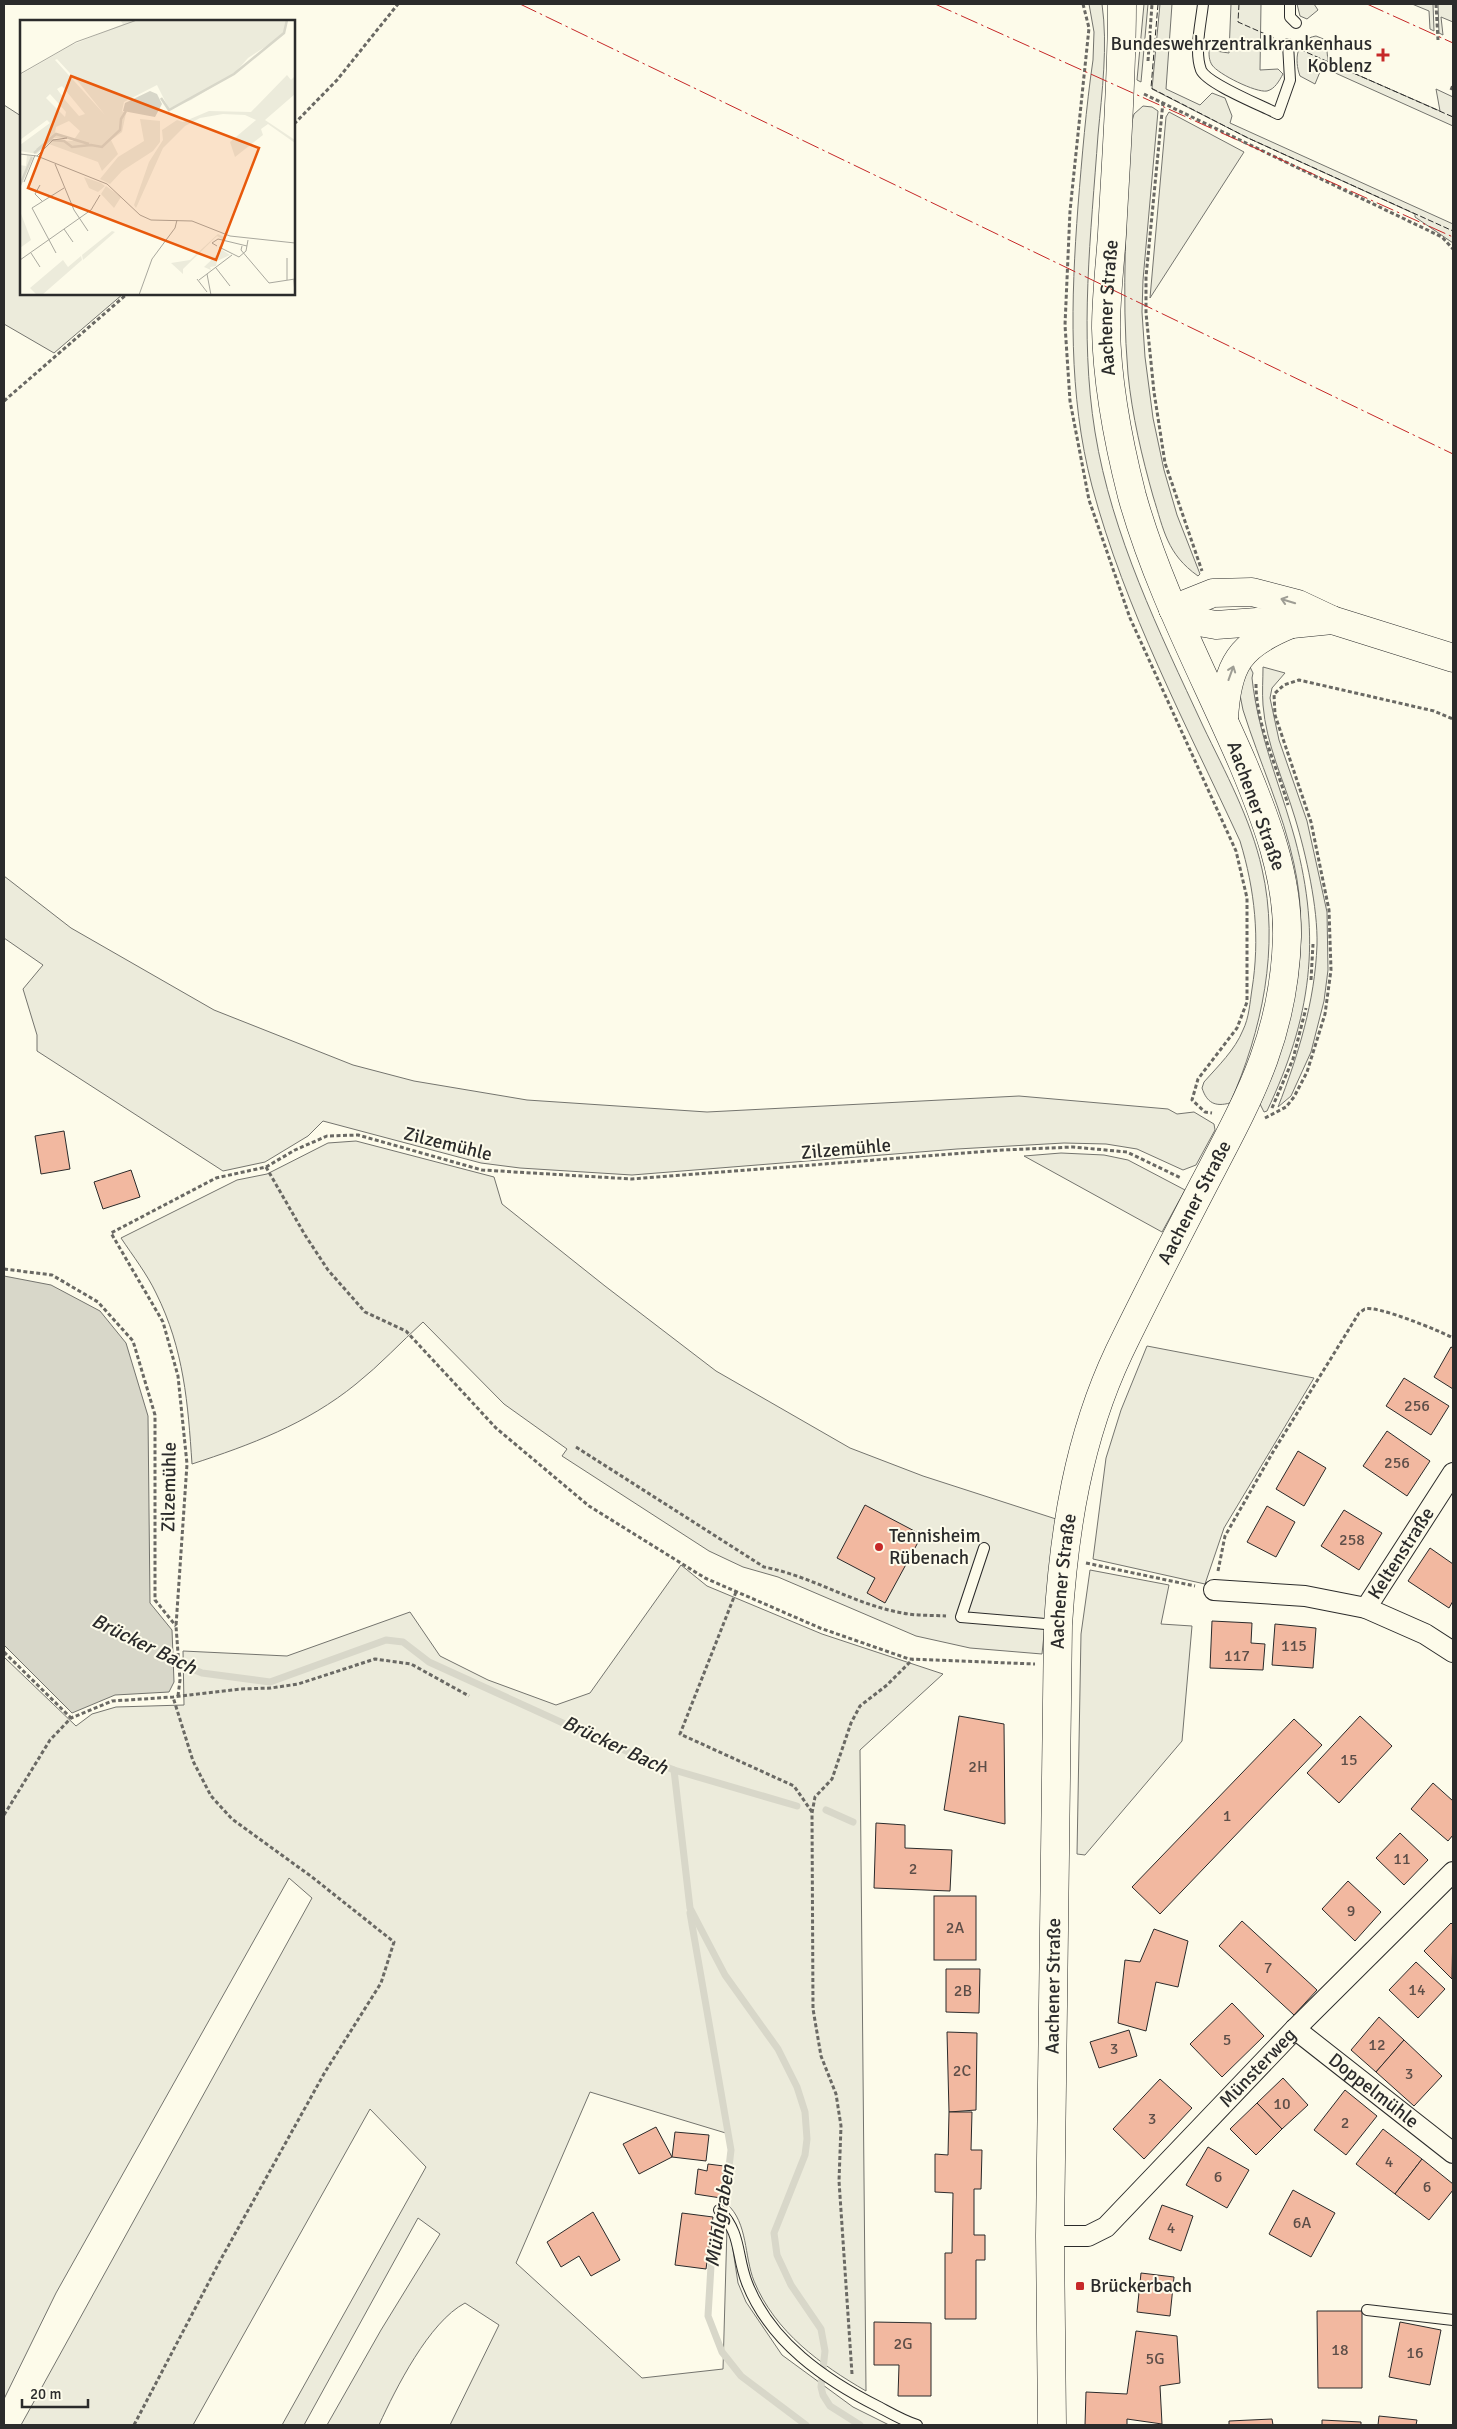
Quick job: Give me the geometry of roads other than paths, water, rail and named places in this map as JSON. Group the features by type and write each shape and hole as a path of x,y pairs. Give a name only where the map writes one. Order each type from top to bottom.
{"main road":[{"name":"Aachener Straße","path":"1052,2425 1050,2236 1058,1625 1062,1561 1072,1494 1092,1417 1118,1355 1239,1119 1268,1053 1282,996 1287,934 1281,878 1275,851 1257,800 1224,720 1173,609 1133,499 1117,428 1108,362 1106,326 1120,91 1122,4"},
{"path":"1173,609 1213,593 1252,592 1298,604 1332,620 1453,658"},
{"path":"1173,609 1207,624 1257,622 1292,624 1332,620"},
{"path":"1224,720 1225,693 1236,660 1244,650 1260,639 1292,624"}],"street":[{"name":"Keltenstraße","path":"1366,1608 1453,1473"},
{"name":"Keltenstraße","path":"1214,1590 1305,1596 1366,1608 1425,1634 1453,1652"},
{"name":"Münsterweg","path":"1050,2236 1088,2236 1106,2227 1295,2029 1453,1872"},
{"name":"Doppelmühle","path":"1295,2029 1453,2153"}],"lane":[{"path":"1203,4 1199,55 1202,71 1212,81 1278,114 1290,80 1288,44"},
{"path":"1290,4 1290,17 1296,23"},
{"path":"984,1548 961,1617 1058,1625"},
{"path":"719,2210 730,2222 746,2282 763,2317 798,2356 850,2392 917,2425"},
{"path":"1368,2310 1453,2320"}],"water":[{"path":"4,1276 51,1285 100,1311 126,1343 148,1416 150,1603 172,1630 174,1682 169,1692 115,1695 72,1713 4,1645"}],"waterway":[{"name":"Brücker Bach","path":"165,1658 202,1673 270,1682 386,1640 403,1642 429,1662 609,1744 674,1770 690,1908 725,1975 778,2049 797,2087 805,2112 807,2139 805,2155 774,2233 777,2255 791,2285 821,2329 825,2351 821,2387 823,2395 830,2406 860,2425"},
{"path":"674,1770 797,1806"},
{"path":"826,1810 853,1822"},
{"name":"Mühlgraben","path":"690,1913 731,2150 722,2225 711,2266 708,2316 722,2352 741,2376 806,2425"}],"place":[{"name":"Bundeswehrzentralkrankenhaus Koblenz","path":"1383,55"},
{"name":"Tennisheim Rübenach","path":"879,1547"},
{"name":"Brückerbach","path":"1080,2286"}]}
